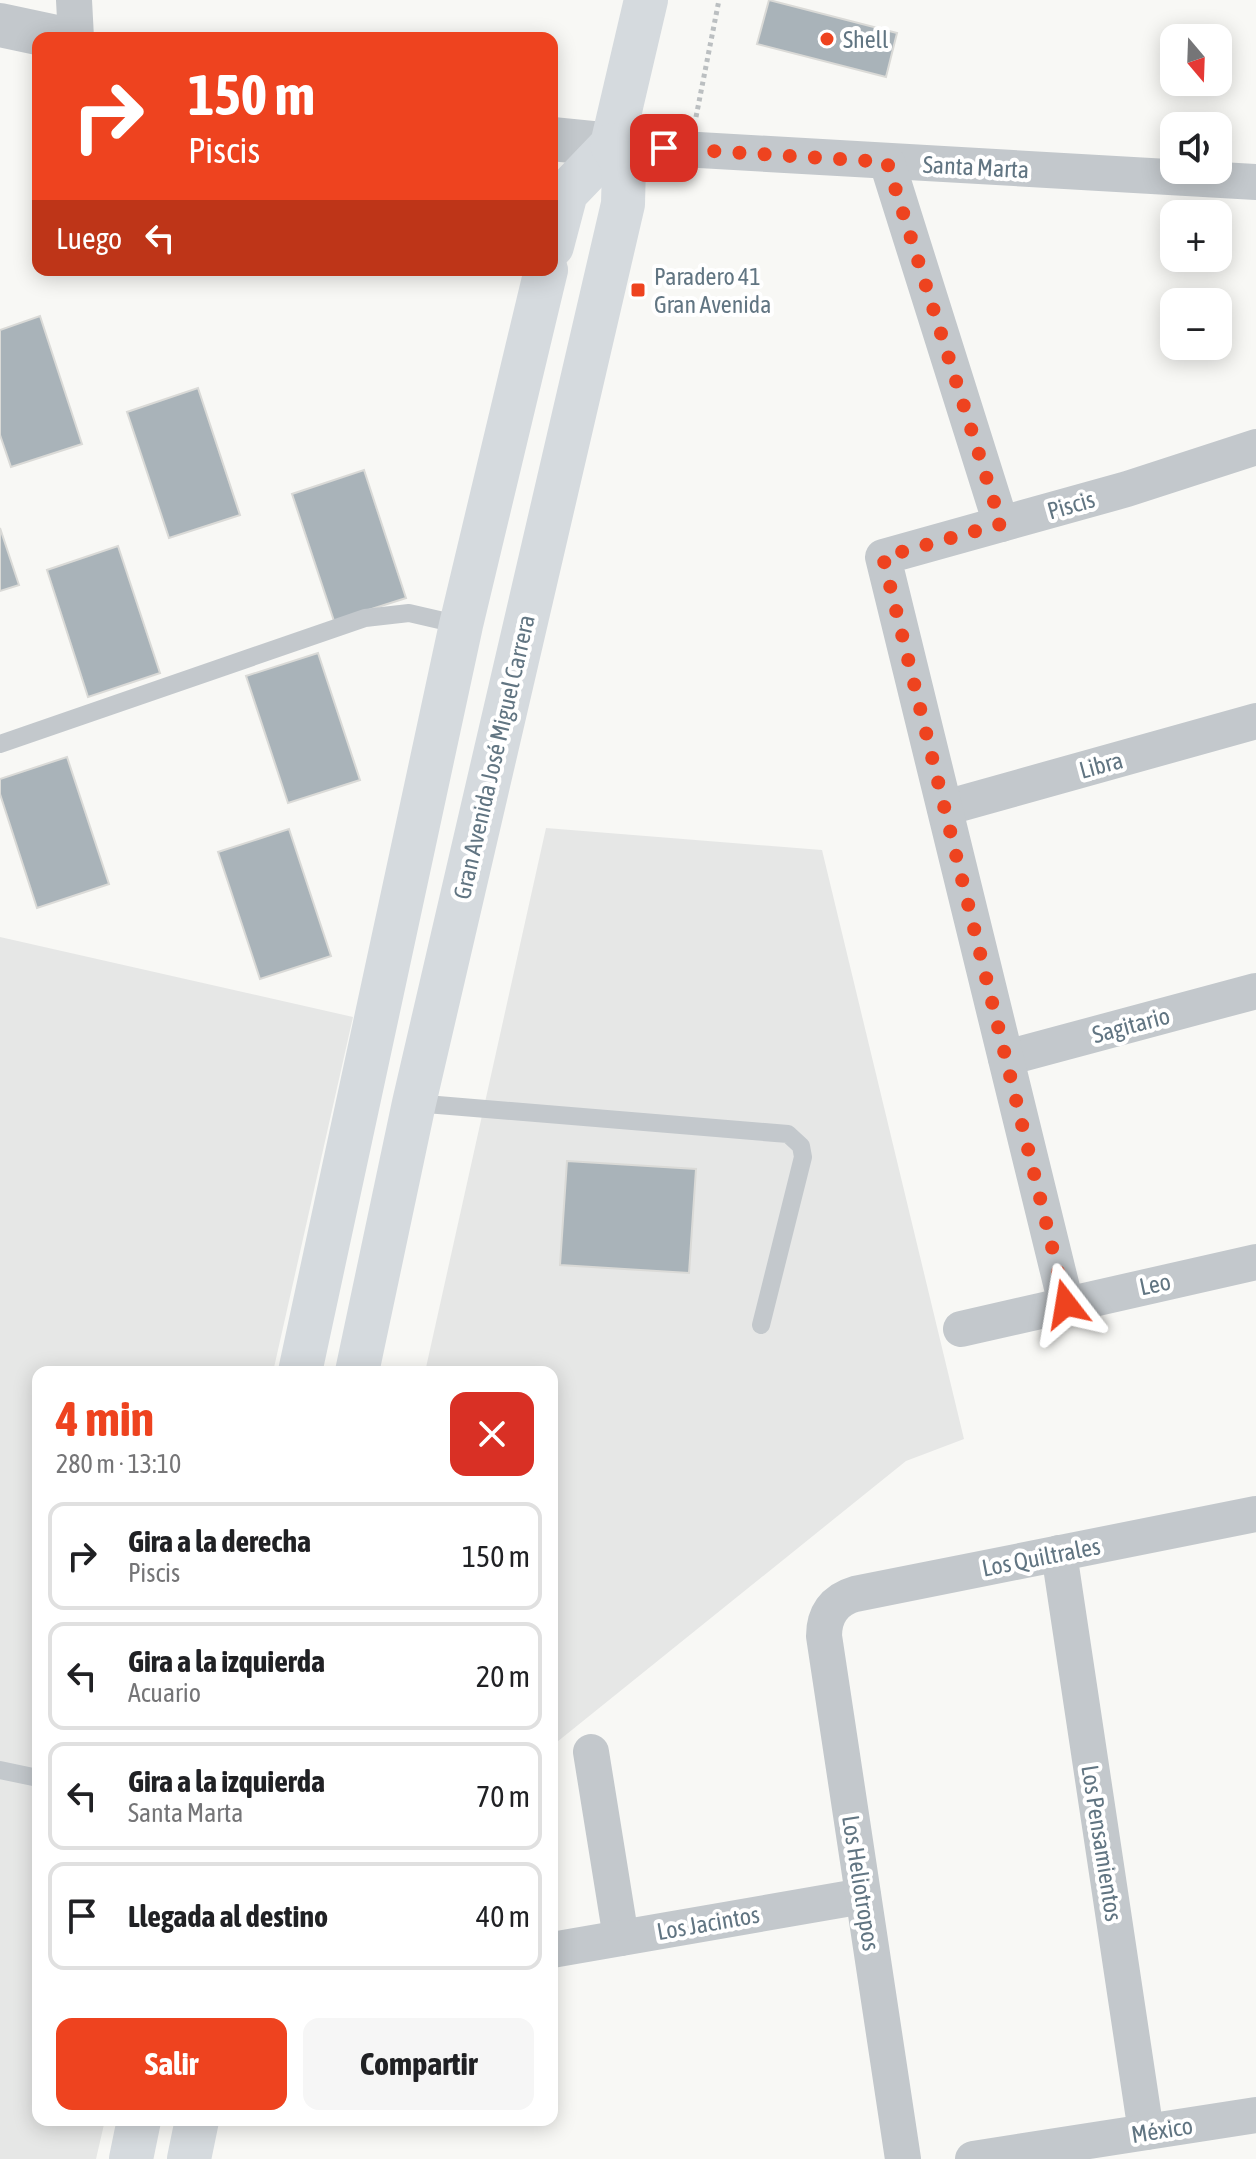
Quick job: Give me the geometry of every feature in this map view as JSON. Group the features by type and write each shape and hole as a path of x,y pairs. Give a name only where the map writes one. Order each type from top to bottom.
{"main road":[{"path":"558,223 566,193 612,145 646,0"},
{"name":"Gran Avenida José Miguel Carrera","path":"358,1366 414,1103 623,204 624,165 612,145"},
{"path":"301,1366 461,625 545,276"},
{"path":"131,2159 138,2126"},
{"path":"189,2159 196,2126"}],"street":[{"path":"74,0 76,32"},
{"path":"0,25 33,32"},
{"name":"Santa Marta","path":"558,140 887,162 1256,182"},
{"path":"887,162 1001,524"},
{"name":"Piscis","path":"945,808 883,557 1256,447"},
{"name":"Libra","path":"945,808 1256,721"},
{"path":"945,808 1066,1304"},
{"name":"Sagitario","path":"1006,1058 1256,991"},
{"name":"Leo","path":"961,1329 1256,1262"},
{"name":"Los Quiltrales","path":"831,1609 855,1594 1256,1514"},
{"name":"Los Pensamientos","path":"1059,1553 1128,2143"},
{"name":"Los Heliotropos","path":"831,1609 824,1636 903,2159"},
{"path":"591,1752 621,1938"},
{"name":"Los Jacintos","path":"558,1949 863,1896"},
{"name":"México","path":"973,2159 1128,2143 1256,2115"}],"lane":[{"path":"0,744 365,618 409,613 461,625"},
{"path":"414,1103 788,1134 801,1146 803,1157 761,1325"},
{"path":"0,1770 32,1777"}],"path":[{"path":"690,150 719,0"}],"shaded area":[{"path":"546,828 822,850 964,1439 906,1461 558,1741 558,1366 426,1366"},
{"path":"0,937 353,1017 274,1366 32,1366 32,2126 104,2126 96,2159 0,2159"}],"building":[{"name":"Shell","path":"769,0 897,33 886,77 757,44"},
{"path":"40,316 82,444 11,467 0,435 0,330"},
{"path":"198,388 240,515 169,538 127,412"},
{"path":"364,470 406,598 334,621 292,494"},
{"path":"0,528 19,585 0,591"},
{"path":"118,546 160,673 88,697 47,570"},
{"path":"318,653 360,780 288,803 246,676"},
{"path":"67,757 109,884 37,908 0,794 0,779"},
{"path":"289,829 331,956 260,979 218,852"},
{"path":"567,1161 696,1169 689,1273 560,1265"}],"place":[{"name":"Shell","path":"827,39"},
{"name":"Paradero 41 Gran Avenida","path":"638,290"}],"route":[{"path":"664,148 887,162 1001,524 883,557 1066,1304"}]}
